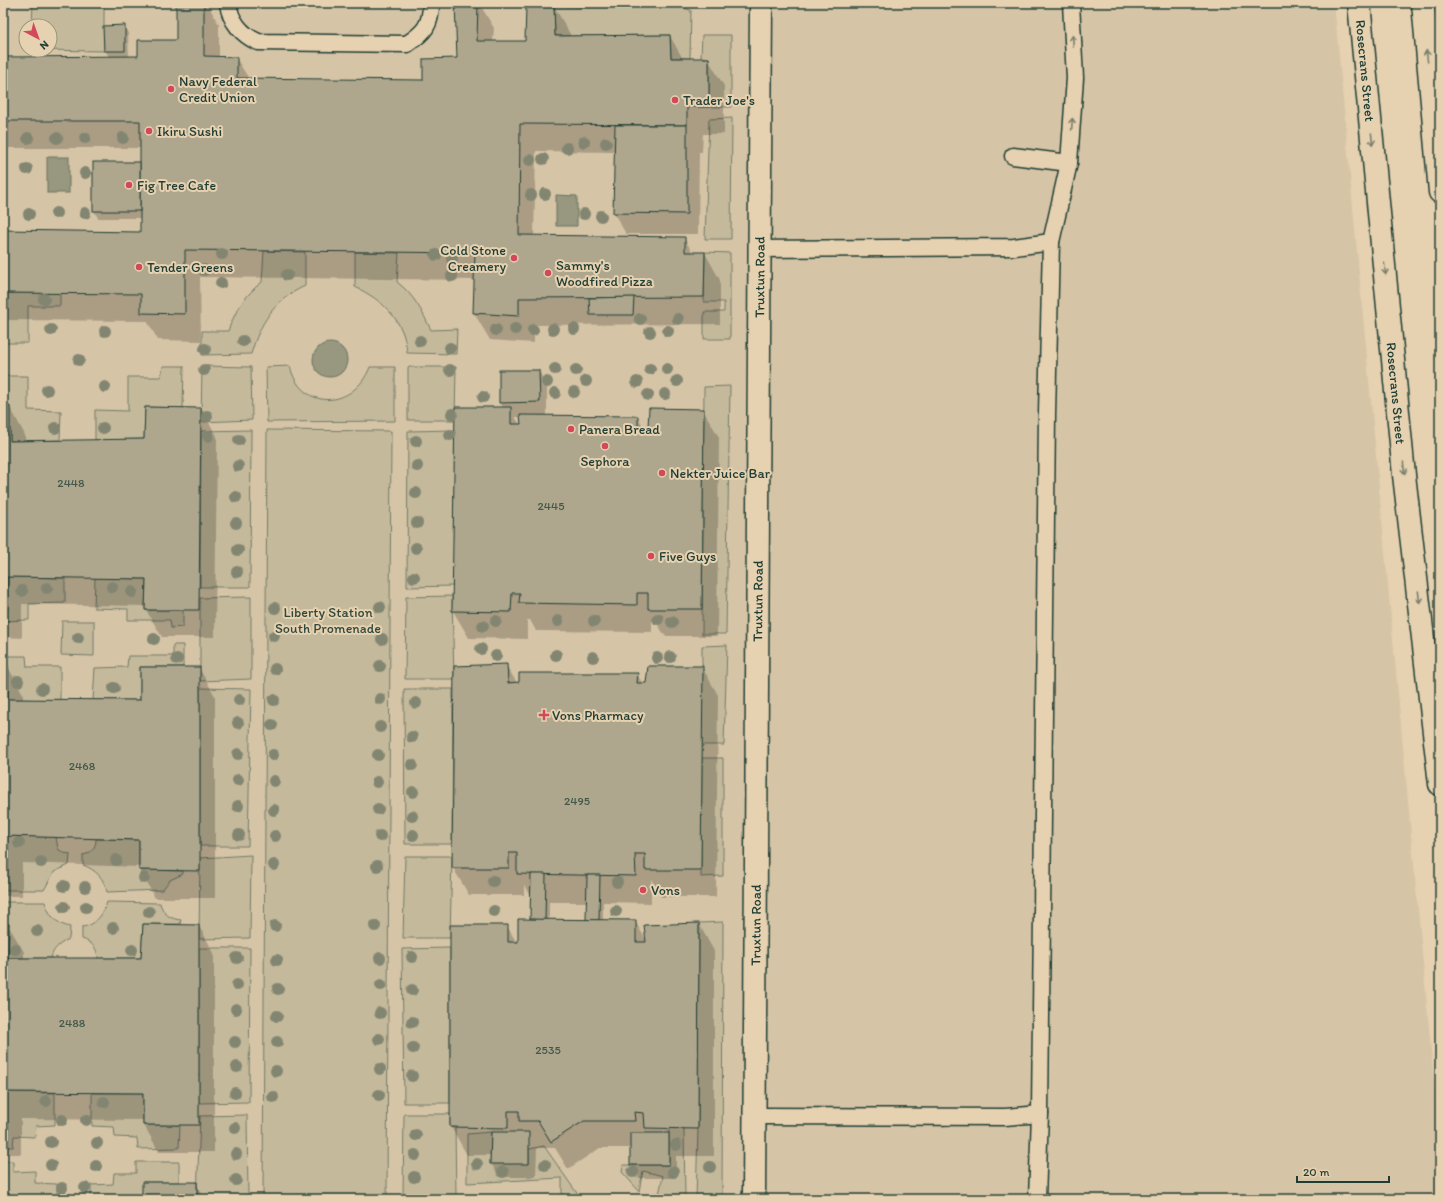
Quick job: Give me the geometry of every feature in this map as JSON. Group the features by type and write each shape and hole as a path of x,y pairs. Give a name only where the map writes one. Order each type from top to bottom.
{"street":[{"name":"Truxtun Road","path":"754,1199 761,3"},
{"name":"Rosecrans Street","path":"1359,3 1404,474 1440,784"},
{"path":"1423,3 1440,192"}],"lane":[{"path":"228,3 233,21 247,37 258,42 407,44 424,30 431,18 431,3"},
{"path":"1038,1199 1046,466 1051,242 1069,163 1075,78 1071,3"},
{"path":"1012,156 1069,163"},
{"path":"759,249 1014,247 1051,242"},
{"path":"754,1116 1005,1117 1040,1114"}],"shaded area":[{"path":"3,3 1334,3 1440,1147 1440,1199 3,1199"},
{"path":"47,157 69,157 69,193 47,193"},
{"path":"556,195 577,196 577,226 556,226"},
{"path":"327,343 333,343 342,348 346,354 346,366 342,372 333,377 327,377 318,372 313,363 313,357 318,348"}],"green space":[{"path":"33,3 104,3 104,51 58,50 58,18 32,18"},
{"path":"593,3 682,4 686,9 691,10 690,58 671,58 670,35 555,36 554,5 581,7"},
{"path":"702,35 731,35 731,107 709,107 709,58 701,57"},
{"path":"732,118 731,239 705,239 709,119"},
{"path":"264,251 305,252 305,286 285,298 277,305 259,332 251,354 202,355 202,331 228,331 241,304 250,292 262,282"},
{"path":"355,252 399,253 397,282 413,298 431,330 457,329 456,354 407,353 402,331 391,313 375,298 355,287"},
{"path":"705,252 730,253 730,339 704,339 704,312 724,312 724,302 704,302"},
{"path":"3,293 60,293 60,306 28,306 28,343 3,343"},
{"path":"163,366 184,366 183,408 145,407 144,439 95,440 95,410 128,411 128,377 161,377"},
{"path":"202,366 251,367 252,420 201,422"},
{"path":"290,366 296,381 305,391 316,398 328,400 341,397 352,391 362,381 370,367 395,367 395,421 267,422 266,367"},
{"path":"408,367 456,367 455,420 408,420"},
{"path":"3,376 28,376 28,410 61,411 60,440 10,441 10,407 3,406"},
{"path":"730,386 726,634 702,634 704,387"},
{"path":"251,430 250,587 200,587 201,431"},
{"name":"Liberty Station South Promenade","path":"267,430 391,431 387,1199 263,1199"},
{"path":"455,430 453,586 407,587 408,431"},
{"path":"7,577 65,578 65,603 29,604 29,620 3,621 3,610 7,610"},
{"path":"95,578 146,579 145,610 183,610 183,627 171,628 170,620 128,620 128,609 94,608"},
{"path":"452,596 454,679 405,679 406,597"},
{"path":"251,597 251,679 200,681 200,598"},
{"path":"62,621 94,621 94,656 61,655"},
{"path":"173,645 183,645 183,667 140,667 140,700 93,700 95,668 127,667 128,656 173,656"},
{"path":"727,645 724,745 702,745 702,646"},
{"path":"3,656 26,656 27,667 60,667 60,700 8,699 8,666 3,666"},
{"path":"200,688 251,689 248,846 200,846"},
{"path":"404,689 453,689 452,844 405,844"},
{"path":"702,758 723,758 723,876 701,877"},
{"path":"7,836 56,837 58,849 64,853 70,854 69,865 54,872 44,890 3,890 3,869"},
{"path":"96,839 139,840 139,870 183,871 183,874 170,880 162,890 107,892 106,887 99,875 92,869 83,865 83,855 89,853 93,849"},
{"path":"251,855 250,938 199,939 200,858"},
{"path":"405,856 452,856 450,938 403,938"},
{"path":"3,902 45,902 51,915 57,921 70,927 69,939 55,949 51,958 8,958 9,924 3,924"},
{"path":"107,902 160,903 165,913 181,920 180,924 143,924 141,958 98,958 93,946 89,942 82,939 82,927 95,922 98,919 104,911"},
{"path":"723,922 722,1199 696,1199 698,1129 699,923"},
{"path":"199,948 250,948 249,1102 199,1103"},
{"path":"450,948 450,1103 404,1103 402,949"},
{"path":"6,1092 55,1093 55,1125 36,1126 35,1137 14,1136 13,1147 3,1147"},
{"path":"92,1093 143,1093 143,1125 180,1125 179,1148 138,1149 137,1138 115,1137 114,1127 92,1126"},
{"path":"404,1114 450,1114 450,1127 455,1128 456,1197 403,1197"},
{"path":"247,1115 248,1197 197,1198 200,1116"},
{"path":"669,1128 684,1129 685,1199 658,1199 663,1176 643,1171 639,1191 622,1172 623,1165 669,1165"},
{"path":"491,1132 490,1163 529,1163 529,1149 544,1146 581,1199 562,1199 562,1178 467,1183 467,1134"},
{"path":"3,1161 13,1161 13,1172 35,1171 35,1183 57,1184 57,1199 3,1199"},
{"path":"136,1162 179,1162 179,1182 143,1182 142,1199 91,1199 91,1185 113,1184 114,1173 136,1173"}],"building":[{"path":"176,3 204,3 204,56 237,57 237,78 423,80 423,59 457,58 455,3 478,3 477,41 525,41 526,6 554,5 555,36 670,35 671,58 709,58 709,107 687,107 687,125 520,124 519,235 685,237 685,252 705,252 704,297 519,298 519,316 473,313 475,253 185,250 185,314 141,313 141,294 3,293 3,230 140,232 140,121 3,121 3,57 58,58 58,57 138,56 138,40 176,40"},
{"path":"125,25 125,51 104,51 103,26"},
{"path":"615,125 687,125 687,214 613,213"},
{"path":"93,162 140,162 140,211 93,211"},
{"path":"634,297 633,315 590,315 589,298"},
{"path":"499,370 539,370 540,402 499,403"},
{"path":"3,406 10,406 10,441 144,439 145,407 201,408 199,610 145,610 146,579 7,577 7,610 3,610"},
{"path":"455,407 511,407 511,424 521,424 520,415 638,416 638,426 648,427 649,408 704,409 702,609 648,609 648,593 637,593 637,605 519,603 520,593 512,593 511,612 452,611"},
{"path":"507,664 508,683 519,682 519,673 638,673 637,683 646,683 648,666 703,666 701,870 645,870 645,854 635,854 636,876 517,874 517,853 509,853 509,868 452,868 454,666"},
{"path":"3,666 8,666 8,699 140,700 140,667 200,667 200,871 139,870 139,840 7,836 7,869 3,869"},
{"path":"531,874 546,874 545,920 530,919"},
{"path":"587,875 600,875 599,920 586,920"},
{"path":"518,919 636,920 636,942 646,942 644,925 699,923 698,1129 645,1128 644,1113 634,1112 635,1121 584,1121 551,1142 538,1121 519,1121 519,1111 508,1111 508,1128 450,1127 450,925 508,925 508,942 518,942"},
{"path":"3,924 9,924 8,958 141,958 143,924 199,925 199,1125 143,1125 143,1093 6,1092 6,1127 3,1127"},
{"path":"491,1132 529,1132 529,1164 490,1164"},
{"path":"630,1133 669,1133 669,1165 630,1165"},
{"path":"142,1182 197,1182 197,1199 142,1199"}],"place":[{"name":"Navy Federal Credit Union","path":"171,89"},
{"name":"Trader Joe's","path":"675,100"},
{"name":"Ikiru Sushi","path":"149,131"},
{"name":"Fig Tree Cafe","path":"129,185"},
{"name":"Cold Stone Creamery","path":"514,258"},
{"name":"Tender Greens","path":"139,267"},
{"name":"Sammy's Woodfired Pizza","path":"548,273"},
{"name":"Panera Bread","path":"571,429"},
{"name":"Sephora","path":"605,446"},
{"name":"Nekter Juice Bar","path":"662,473"},
{"name":"Five Guys","path":"651,556"},
{"name":"Vons Pharmacy","path":"544,715"},
{"name":"Vons","path":"643,890"}]}
